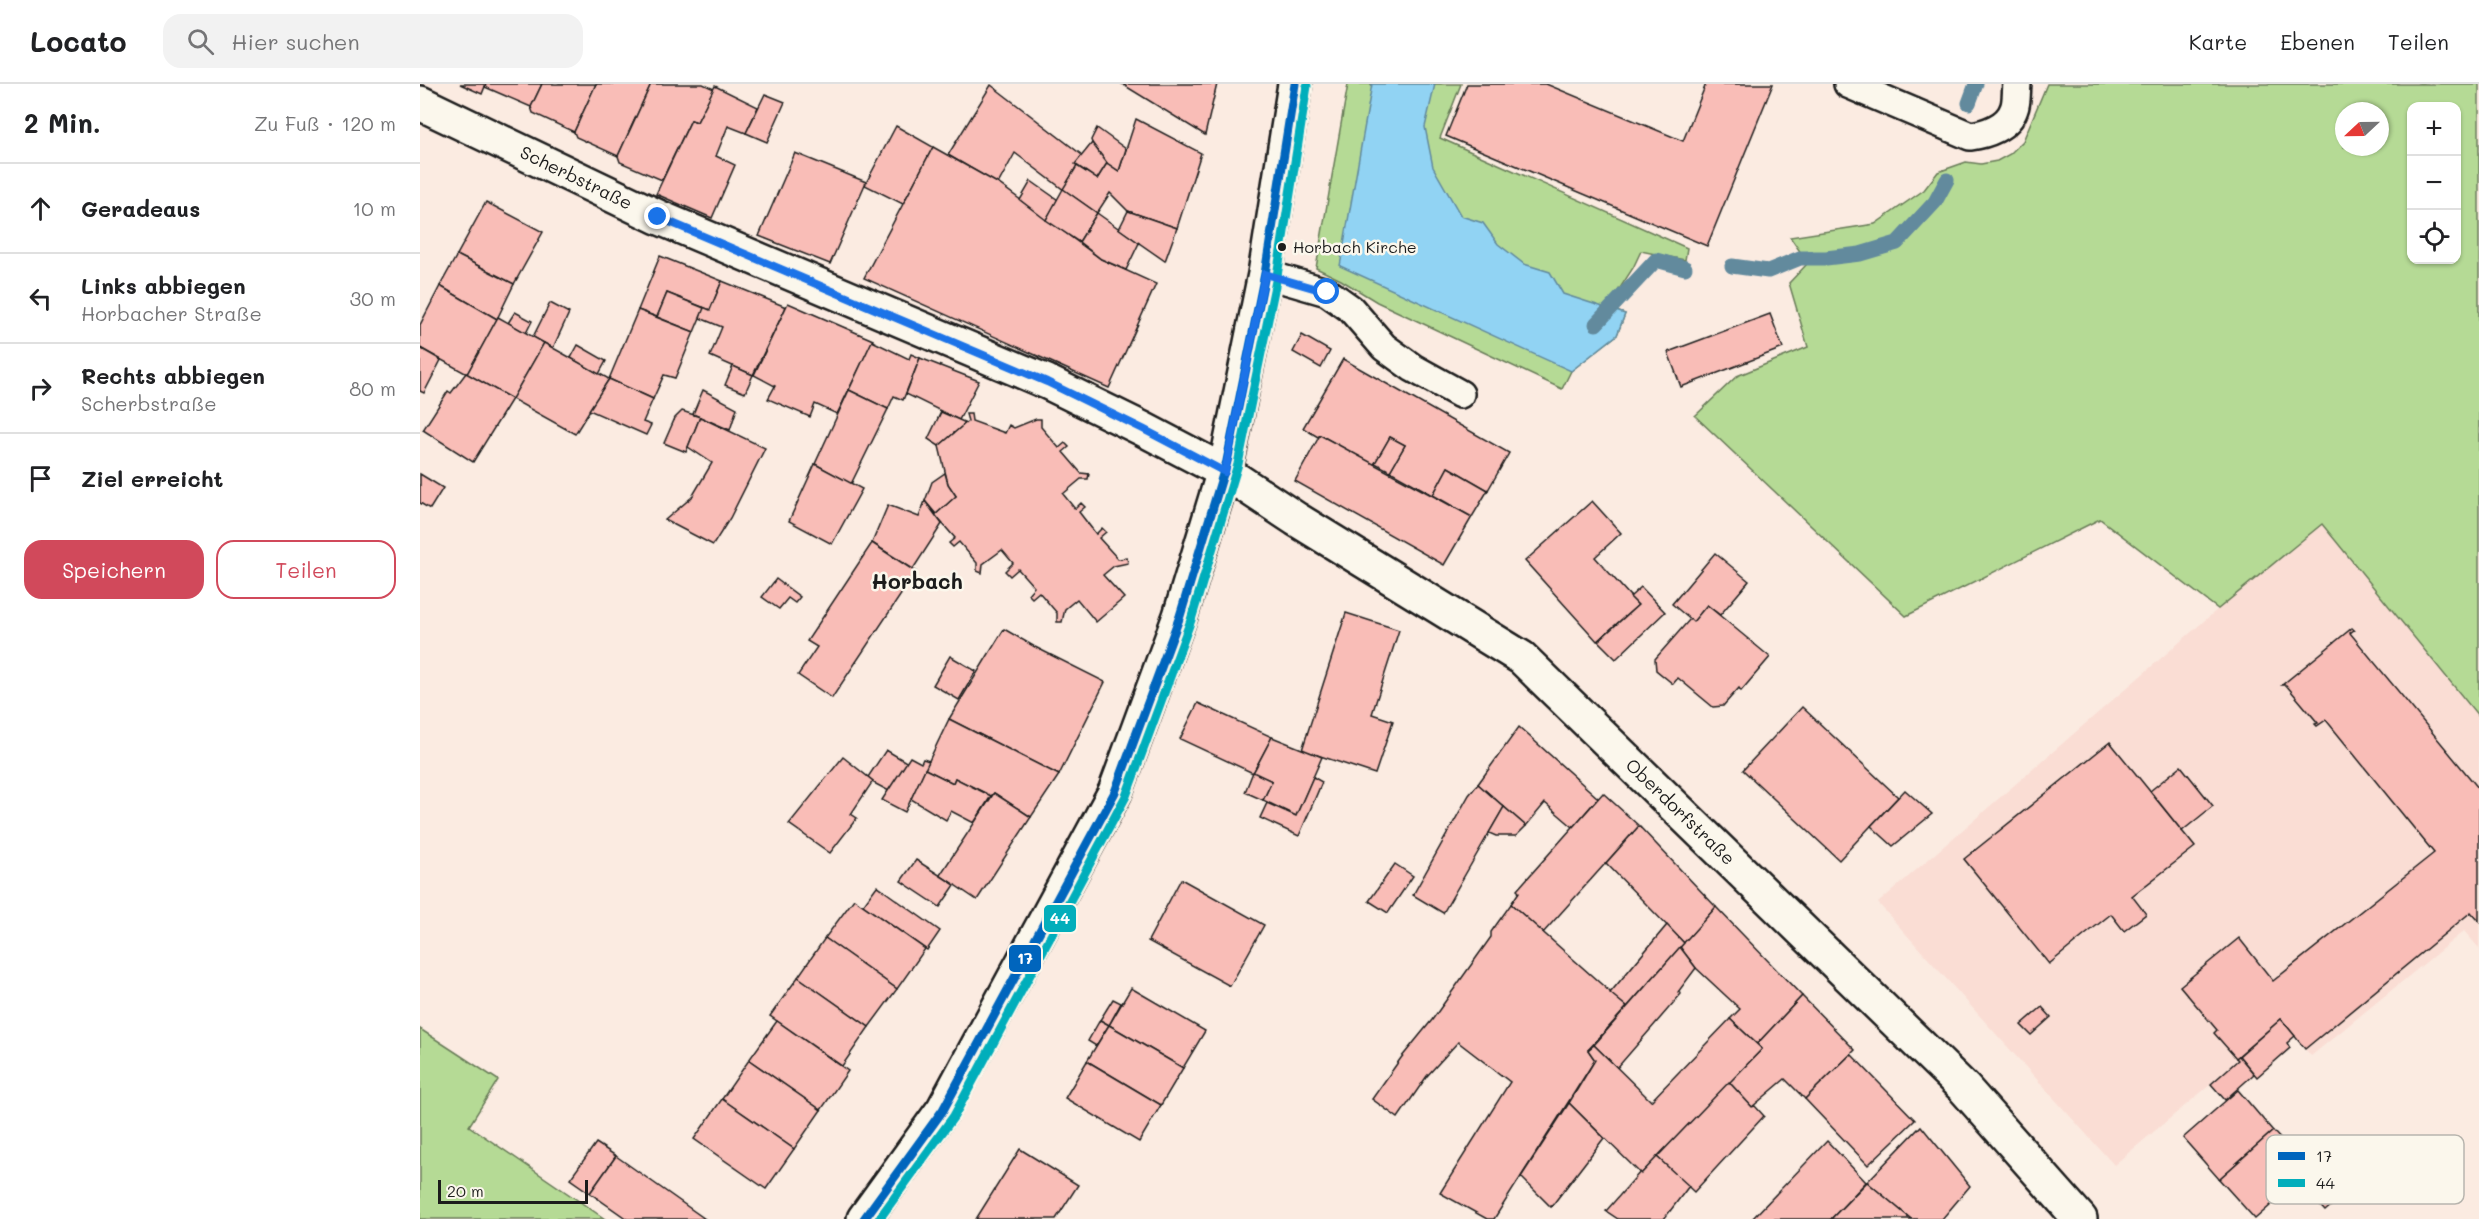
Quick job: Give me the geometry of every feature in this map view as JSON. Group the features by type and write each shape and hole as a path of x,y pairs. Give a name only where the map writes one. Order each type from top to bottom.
{"street":[{"path":"864,1219 943,1110 1115,792 1180,616 1225,472 1265,274 1295,84"},
{"name":"Scherbstraße","path":"420,103 658,217 1047,382 1225,472"},
{"name":"Oberdorfstraße","path":"1225,472 1296,519 1522,658 1964,1088 2080,1219"}],"lane":[{"path":"1848,84 1970,136 1985,134 2003,124 2014,110 2017,84"},
{"path":"1265,274 1327,292 1351,309 1384,347 1413,368 1460,394"}],"shaded area":[{"path":"2322,524 2479,717 2479,948 2464,931 2311,1056 2280,1020 2211,1084 2114,1165 1878,903 2218,609"}],"green space":[{"path":"1348,84 1461,84 1440,138 1687,248 1685,260 1641,251 1633,268 1607,308 1625,314 1617,335 1571,371 1562,389 1377,302 1316,268"},
{"path":"2047,84 2479,84 2479,717 2322,524 2218,609 2100,519 1906,616 1695,416 1737,376 1808,347 1789,283 1808,263 1790,237 1875,224 1924,190 1938,172 1966,162 1981,164 1997,161 2010,154 2023,141"},
{"path":"420,1029 498,1080 469,1126 605,1219 420,1219"}],"water":[{"path":"1372,84 1435,84 1425,127 1433,167 1461,216 1483,223 1498,244 1524,264 1550,272 1563,294 1625,314 1617,335 1571,371 1340,266"}],"building":[{"path":"460,84 486,84 482,94"},
{"path":"486,84 542,84 531,107 485,87"},
{"path":"542,84 596,84 574,132 533,113 531,107"},
{"path":"596,84 651,84 618,156 576,137 574,132"},
{"path":"651,84 703,84 714,89 697,122 691,120 662,180 620,162 618,156"},
{"path":"1122,84 1217,84 1205,135"},
{"path":"1467,84 1546,84 1683,141 1706,84 1773,84 1707,246 1446,136"},
{"path":"991,85 1082,155 1064,190 1015,153 998,184 948,155"},
{"path":"715,86 758,107 746,133 728,126 716,156 735,165 712,218 656,194 691,120 697,122"},
{"path":"765,94 785,102 767,142 746,133"},
{"path":"1136,119 1201,153 1177,228 1128,211 1110,193 1097,213 1063,189 1077,166 1097,179 1107,163 1119,171"},
{"path":"896,126 933,147 903,204 865,185"},
{"path":"1097,128 1126,149 1119,171 1107,163 1092,143 1091,140"},
{"path":"1092,143 1107,163 1097,179 1075,164"},
{"path":"933,147 999,184 1101,259 1156,284 1109,388 864,278"},
{"path":"795,153 866,182 830,264 759,236"},
{"path":"1031,181 1058,200 1046,220 1020,200"},
{"path":"1063,189 1097,213 1079,242 1046,220"},
{"path":"486,202 543,232 514,284 457,255"},
{"path":"1128,211 1177,228 1165,261 1119,229"},
{"path":"1097,213 1139,243 1126,270 1101,259 1079,242"},
{"path":"457,255 514,284 497,319 440,286"},
{"path":"660,256 722,281 710,310 667,293 657,317 638,310"},
{"path":"722,281 786,307 753,375 710,356 722,327 700,318 703,307 710,310"},
{"path":"440,286 497,319 467,374 420,348 420,325"},
{"path":"667,293 704,308 694,332 657,317"},
{"path":"550,303 569,313 553,348 533,337"},
{"path":"788,303 873,340 837,414 815,404 810,417 768,399 775,386 754,375"},
{"path":"638,310 694,332 675,378 664,375 653,399 609,379"},
{"path":"515,312 532,321 526,333 508,323"},
{"path":"1770,314 1783,348 1681,387 1668,352"},
{"path":"498,317 544,343 512,399 467,374"},
{"path":"1302,335 1330,351 1321,368 1293,352"},
{"path":"872,341 909,359 911,354 920,358 903,400 894,396 888,409 849,390"},
{"path":"544,343 609,379 575,434 512,399"},
{"path":"578,345 606,361 599,374 571,358"},
{"path":"420,348 441,360 424,393 420,391"},
{"path":"920,358 979,381 959,420 906,394"},
{"path":"1343,359 1509,453 1488,490 1448,467 1433,495 1390,471 1405,445 1390,437 1374,465 1303,428"},
{"path":"733,366 753,375 745,393 725,385"},
{"path":"466,373 512,399 473,462 423,430 448,391 451,393"},
{"path":"609,379 653,399 643,422 651,425 646,435 589,410"},
{"path":"703,390 737,408 730,430 693,414"},
{"path":"849,390 888,409 851,484 815,464"},
{"path":"682,411 700,417 686,452 664,443 675,418"},
{"path":"941,412 966,423 939,446 928,439"},
{"path":"966,414 971,414 972,421 1005,433 1009,425 1014,428 1041,419 1041,427 1059,448 1065,443 1069,447 1063,452 1081,473 1089,474 1088,479 1081,479 1063,494 1075,509 1081,503 1085,507 1079,512 1096,534 1102,528 1106,532 1099,538 1118,559 1127,558 1128,563 1114,566 1103,575 1124,598 1096,622 1077,599 1065,609 1062,622 1057,622 1057,613 1039,592 1032,598 1028,594 1034,587 1018,569 1010,576 1005,571 1013,563 1002,550 983,564 982,573 977,571 977,563 959,542 953,547 949,543 955,538 935,515 956,496 948,484 939,446 968,421"},
{"path":"700,417 765,448 730,518 713,545 665,520 692,497 712,463 688,447"},
{"path":"1320,435 1472,517 1444,565 1295,481"},
{"path":"1390,437 1405,445 1390,471 1375,463"},
{"path":"815,464 862,489 832,544 789,521"},
{"path":"1448,467 1488,490 1472,517 1433,495"},
{"path":"945,473 948,484 956,496 936,514 925,501 932,482"},
{"path":"420,474 443,488 430,509 420,503"},
{"path":"925,501 942,524 913,569 872,543 888,505 919,517"},
{"path":"1592,501 1621,533 1595,557 1638,605 1597,641 1525,561"},
{"path":"872,543 916,572 832,698 798,675 817,647 807,641"},
{"path":"1715,553 1749,581 1720,615 1707,605 1693,622 1672,604"},
{"path":"776,579 800,597 795,603 788,598 779,609 762,597"},
{"path":"1641,587 1665,612 1616,659 1598,641 1638,605 1630,597"},
{"path":"1707,605 1770,657 1741,691 1739,688 1723,706 1713,707 1678,678 1673,684 1656,670 1655,659 1690,619 1693,622"},
{"path":"1346,613 1399,630 1372,714 1393,721 1375,774 1302,750"},
{"path":"2352,628 2354,630 2350,633 2479,789 2479,921 2471,912 2305,1049 2281,1019 2236,1058 2214,1033 2217,1030 2180,986 2239,938 2273,981 2434,853 2326,720 2317,726 2315,724 2318,723 2286,685 2282,685"},
{"path":"1004,629 1105,682 1059,775 949,719"},
{"path":"950,656 976,671 959,700 933,685"},
{"path":"1198,703 1272,737 1253,773 1180,739"},
{"path":"1802,707 1898,797 1839,860 1743,770"},
{"path":"949,719 1059,775 1031,817 994,793 991,796 955,778 953,783 925,769"},
{"path":"1519,727 1598,798 1573,827 1545,803 1526,826 1478,784"},
{"path":"1272,737 1322,757 1296,816 1263,800 1272,781 1253,773"},
{"path":"2110,742 2195,847 2132,896 2146,914 2124,931 2111,914 2049,964 1964,859"},
{"path":"886,750 908,763 889,791 872,782 868,777"},
{"path":"843,757 873,781 851,814 857,818 830,853 789,824"},
{"path":"910,757 921,763 923,759 929,761 905,812 882,800"},
{"path":"2181,766 2213,806 2182,831 2150,791"},
{"path":"925,769 953,783 955,778 991,796 974,823 951,811 946,820 911,799"},
{"path":"1253,772 1272,781 1263,800 1245,792"},
{"path":"1313,777 1322,782 1299,836 1260,818 1267,803 1296,816"},
{"path":"1478,784 1504,807 1443,913 1413,895 1469,795"},
{"path":"1905,790 1932,814 1893,846 1871,826"},
{"path":"994,793 1031,817 977,900 940,875"},
{"path":"1603,793 1639,826 1543,933 1511,904 1519,892 1517,890"},
{"path":"1504,807 1526,826 1516,836 1496,836 1489,833"},
{"path":"1639,826 1716,907 1684,943 1606,863"},
{"path":"916,860 955,885 940,907 901,881"},
{"path":"1395,864 1413,876 1388,913 1369,901"},
{"path":"1181,879 1264,925 1230,986 1148,941"},
{"path":"877,886 940,931 927,950 863,905"},
{"path":"854,899 925,949 897,989 825,938"},
{"path":"1511,904 1627,1007 1588,1050 1595,1060 1494,1219 1487,1219 1440,1193 1510,1082 1458,1042 1427,1076 1398,1118 1372,1099 1432,1020 1491,937 1491,932"},
{"path":"1716,907 1802,996 1757,1044 1730,1019 1740,1009 1696,968 1680,947"},
{"path":"1667,925 1684,943 1627,1007 1610,993"},
{"path":"825,938 897,989 869,1027 798,977"},
{"path":"1680,947 1696,968 1678,992 1681,994 1617,1068 1594,1045"},
{"path":"798,977 869,1027 842,1066 770,1016"},
{"path":"1131,988 1205,1031 1183,1068 1109,1025"},
{"path":"1802,996 1855,1050 1805,1099 1785,1079 1752,1107 1729,1082 1762,1049 1757,1044"},
{"path":"1113,999 1121,1003 1109,1025 1100,1020"},
{"path":"2042,1007 2051,1017 2031,1035 2021,1025"},
{"path":"1730,1019 1762,1049 1641,1174 1569,1103 1595,1060 1588,1050 1594,1045 1651,1101"},
{"path":"2281,1019 2295,1036 2287,1043 2290,1048 2257,1077 2239,1056"},
{"path":"1100,1020 1109,1025 1096,1046 1088,1041"},
{"path":"777,1021 848,1071 821,1110 749,1060"},
{"path":"1109,1025 1183,1068 1161,1105 1087,1061"},
{"path":"1851,1054 1915,1120 1868,1165 1805,1099"},
{"path":"2239,1056 2254,1074 2225,1100 2211,1084 2238,1060 2236,1058"},
{"path":"749,1060 821,1110 794,1149 722,1099"},
{"path":"1087,1061 1161,1105 1139,1142 1065,1098"},
{"path":"1729,1082 1752,1107 1755,1106 1764,1116 1694,1192 1657,1157"},
{"path":"2238,1090 2273,1131 2219,1179 2183,1138"},
{"path":"722,1099 794,1149 766,1189 694,1139"},
{"path":"1569,1103 1604,1138 1551,1207 1521,1177"},
{"path":"1921,1126 1970,1186 1942,1219 1911,1219 1867,1182"},
{"path":"2266,1137 2266,1204 2272,1204 2255,1219 2219,1179"},
{"path":"1827,1141 1866,1182 1831,1219 1752,1219"},
{"path":"596,1143 616,1156 590,1193 570,1179"},
{"path":"1020,1149 1078,1185 1056,1219 976,1219"},
{"path":"616,1156 705,1219 627,1219 590,1193"},
{"path":"1657,1157 1689,1186 1664,1219 1618,1219 1606,1211 1640,1172 1641,1174"},
{"path":"1867,1182 1911,1219 1831,1219"},
{"path":"2318,1204 2333,1204 2325,1211"}],"waterway":[{"path":"1969,103 1976,84"},
{"path":"1732,266 1768,271 1800,258 1860,254 1897,243 1935,202 1947,180"},
{"path":"1596,324 1656,260 1685,268"}],"transit line":[{"name":"17","path":"864,1219 943,1110 1115,792 1180,616 1227,461 1265,274 1295,84"},
{"name":"44","path":"879,1219 954,1116 1126,796 1191,620 1238,464 1277,276 1307,86"}],"place":[{"name":"Horbach Kirche","path":"1282,247"}],"district":[{"name":"Horbach","path":"917,582"}],"route":[{"path":"658,217 1047,382 1225,472 1265,274 1327,292"}]}
